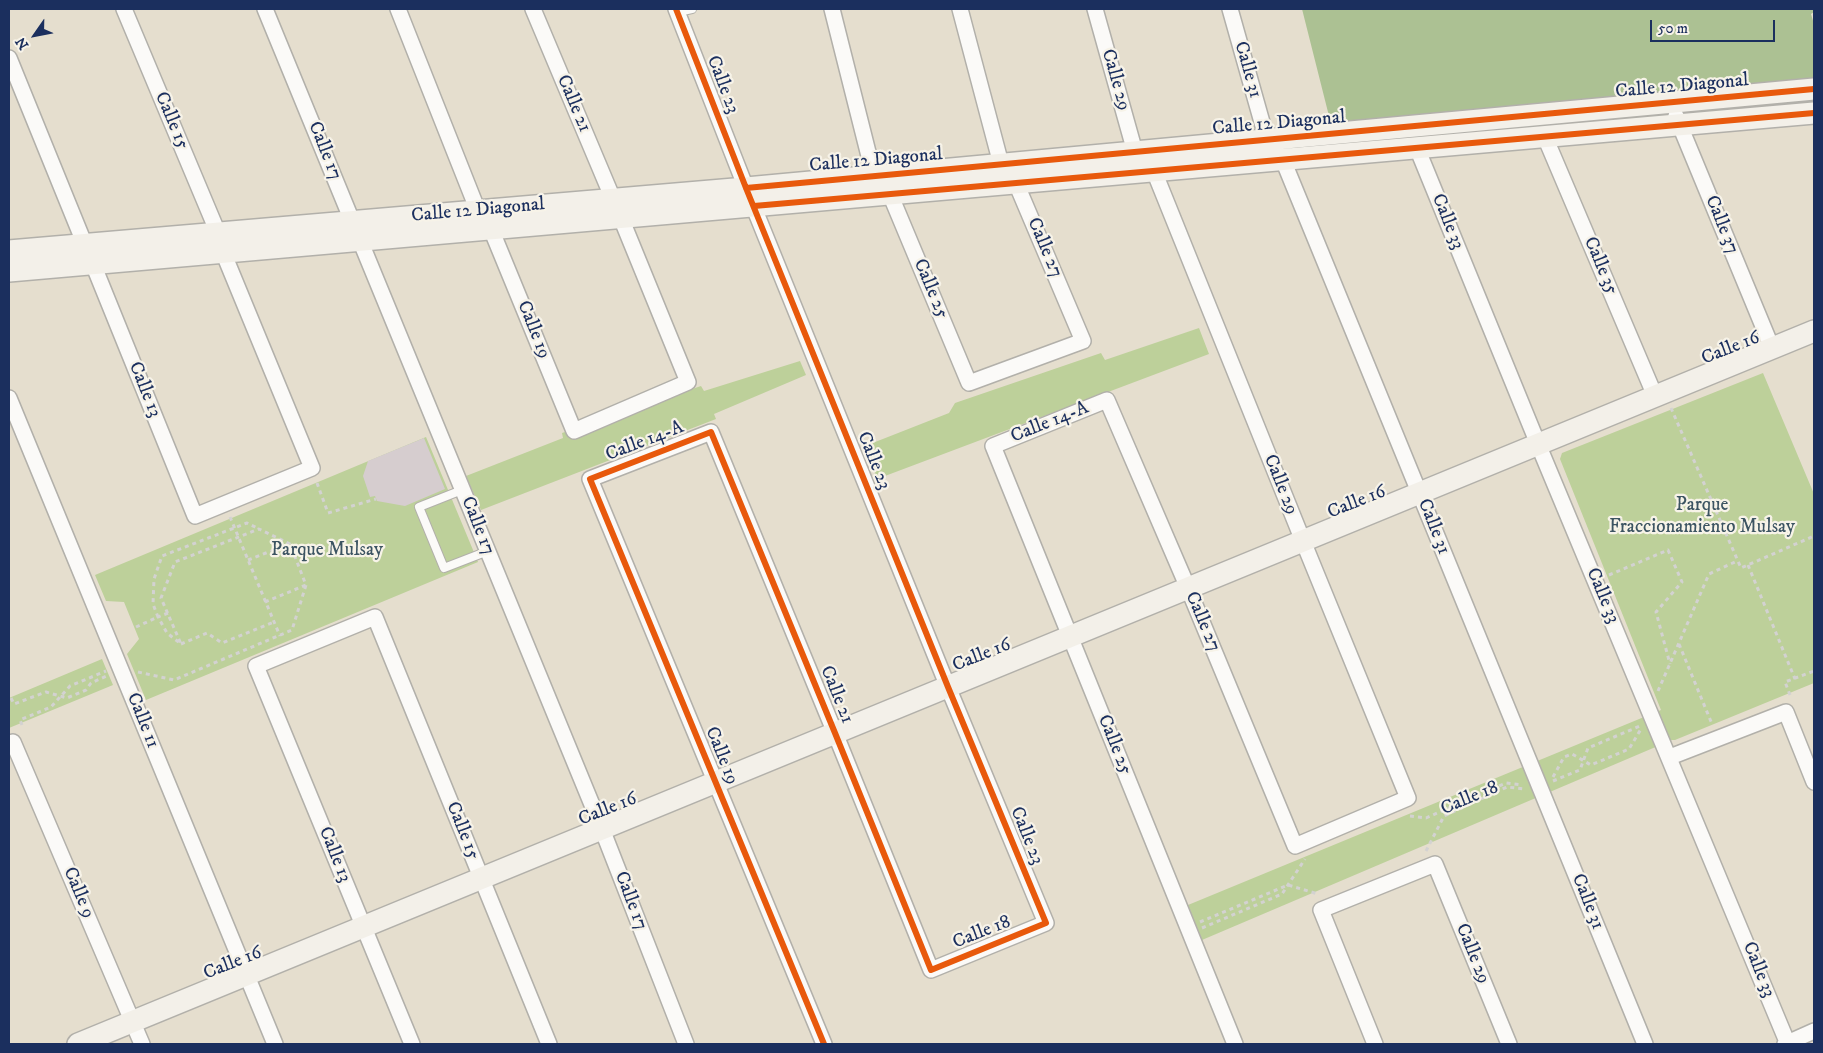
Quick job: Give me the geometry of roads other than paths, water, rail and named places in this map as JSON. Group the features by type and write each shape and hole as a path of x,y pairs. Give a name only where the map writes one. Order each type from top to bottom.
{"street":[{"name":"Calle 15","path":"124,9 314,475 196,516"},
{"name":"Calle 17","path":"265,9 602,829 686,1044"},
{"path":"398,9 478,211"},
{"name":"Calle 21","path":"534,9 688,382"},
{"path":"832,9 874,176"},
{"path":"960,9 1001,164"},
{"name":"Calle 29","path":"1095,9 1135,152"},
{"name":"Calle 31","path":"1230,9 1266,140 1283,160 1645,1044"},
{"name":"Calle 23","path":"682,10 750,197 948,687 1046,923"},
{"name":"Calle 13","path":"9,58 196,516"},
{"name":"Calle 12 Diagonal","path":"750,197 874,176 1814,89"},
{"name":"Calle 37","path":"1671,103 1772,348"},
{"name":"Calle 12 Diagonal","path":"357,231 478,211 617,208 750,197 890,194 1814,115"},
{"name":"Calle 35","path":"1545,137 1662,400"},
{"name":"Calle 33","path":"1417,148 1787,1044"},
{"name":"Calle 29","path":"1154,171 1408,798 1295,846"},
{"name":"Calle 27","path":"969,383 1083,341 1016,183"},
{"name":"Calle 25","path":"890,194 969,383"},
{"name":"Calle 12 Diagonal","path":"9,251 89,254 357,231 491,229 617,208"},
{"name":"Calle 19","path":"491,229 574,431"},
{"name":"Calle 12 Diagonal","path":"9,271 89,254"},
{"name":"Calle 16","path":"78,1044 1538,444 1662,400 1772,348 1814,331"},
{"name":"Calle 14-A","path":"574,431 688,382"},
{"name":"Calle 11","path":"9,398 275,1044"},
{"name":"Calle 27","path":"1107,400 1188,588 1295,846"},
{"name":"Calle 14-A","path":"993,446 1107,400"},
{"name":"Calle 21","path":"711,432 930,970"},
{"name":"Calle 14-A","path":"590,479 711,432"},
{"name":"Calle 25","path":"993,446 1235,1044"},
{"name":"Calle 19","path":"590,479 824,1044"},
{"name":"Calle 15","path":"256,666 375,617 549,1044"},
{"name":"Calle 13","path":"256,666 412,1044"},
{"path":"1670,757 1786,712 1814,782"},
{"name":"Calle 9","path":"11,743 142,1044"},
{"name":"Calle 29","path":"1375,1044 1323,902 1430,859 1509,1044"},
{"name":"Calle 18","path":"930,970 1046,923"},
{"path":"1787,1044 1814,1031"}],"lane":[{"path":"462,490 420,506 444,568 488,551"}],"park label":[{"name":"Parque Fraccionamiento Mulsay","path":"1702,517"},
{"name":"Parque Mulsay","path":"327,551"}]}
